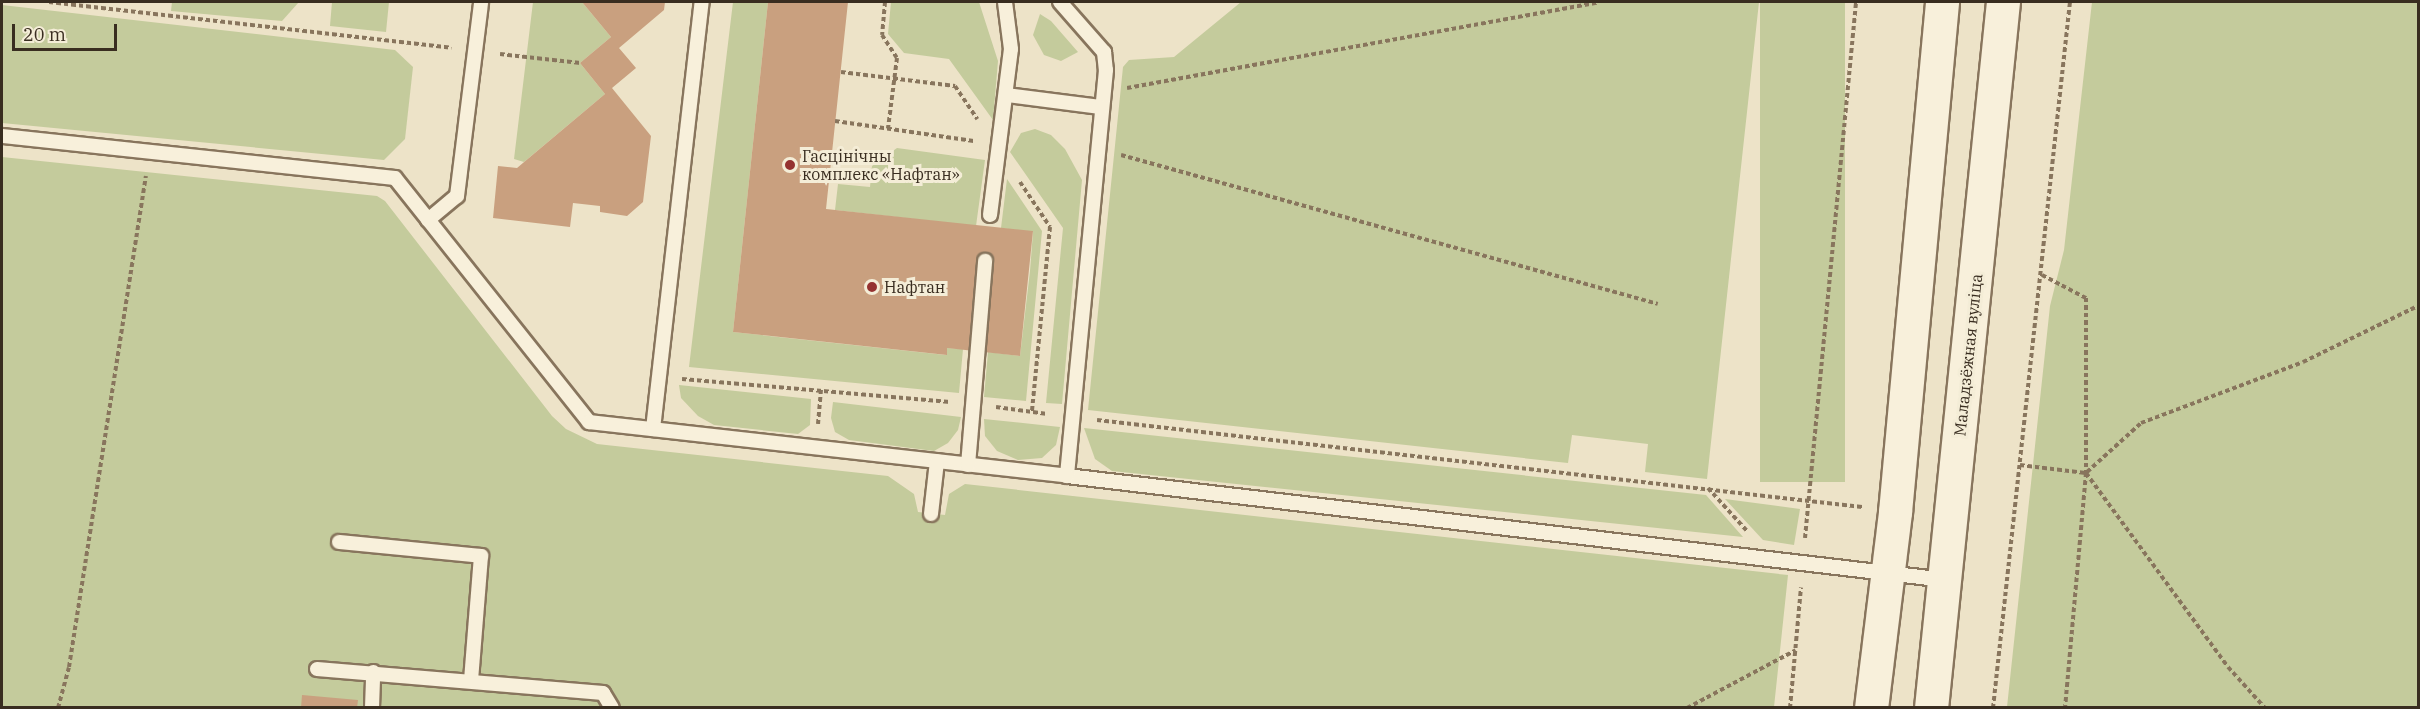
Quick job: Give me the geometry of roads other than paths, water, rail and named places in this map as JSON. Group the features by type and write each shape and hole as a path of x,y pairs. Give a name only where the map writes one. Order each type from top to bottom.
{"main road":[{"path":"1871,708 1895,512 1941,2"},
{"name":"Маладзёжная вуліца","path":"1931,708 1946,580 2002,2"}],"lane":[{"path":"428,220 457,196 473,51 481,2"},
{"path":"653,429 657,377 702,2"},
{"path":"990,215 1007,95 1011,49 1005,2"},
{"path":"1060,2 1104,51 1098,148 1067,476"},
{"path":"1007,95 1101,107"},
{"path":"2,136 150,149 395,178 589,422 1769,556 1946,580"},
{"path":"968,465 985,261"},
{"path":"932,514 937,461"},
{"path":"339,542 481,556 471,681"},
{"path":"317,669 603,693 612,708"},
{"path":"372,708 373,672"}],"place":[{"name":"Гасцінічны комплекс «Нафтан»","path":"790,165"},
{"name":"Нафтан","path":"872,287"}]}
